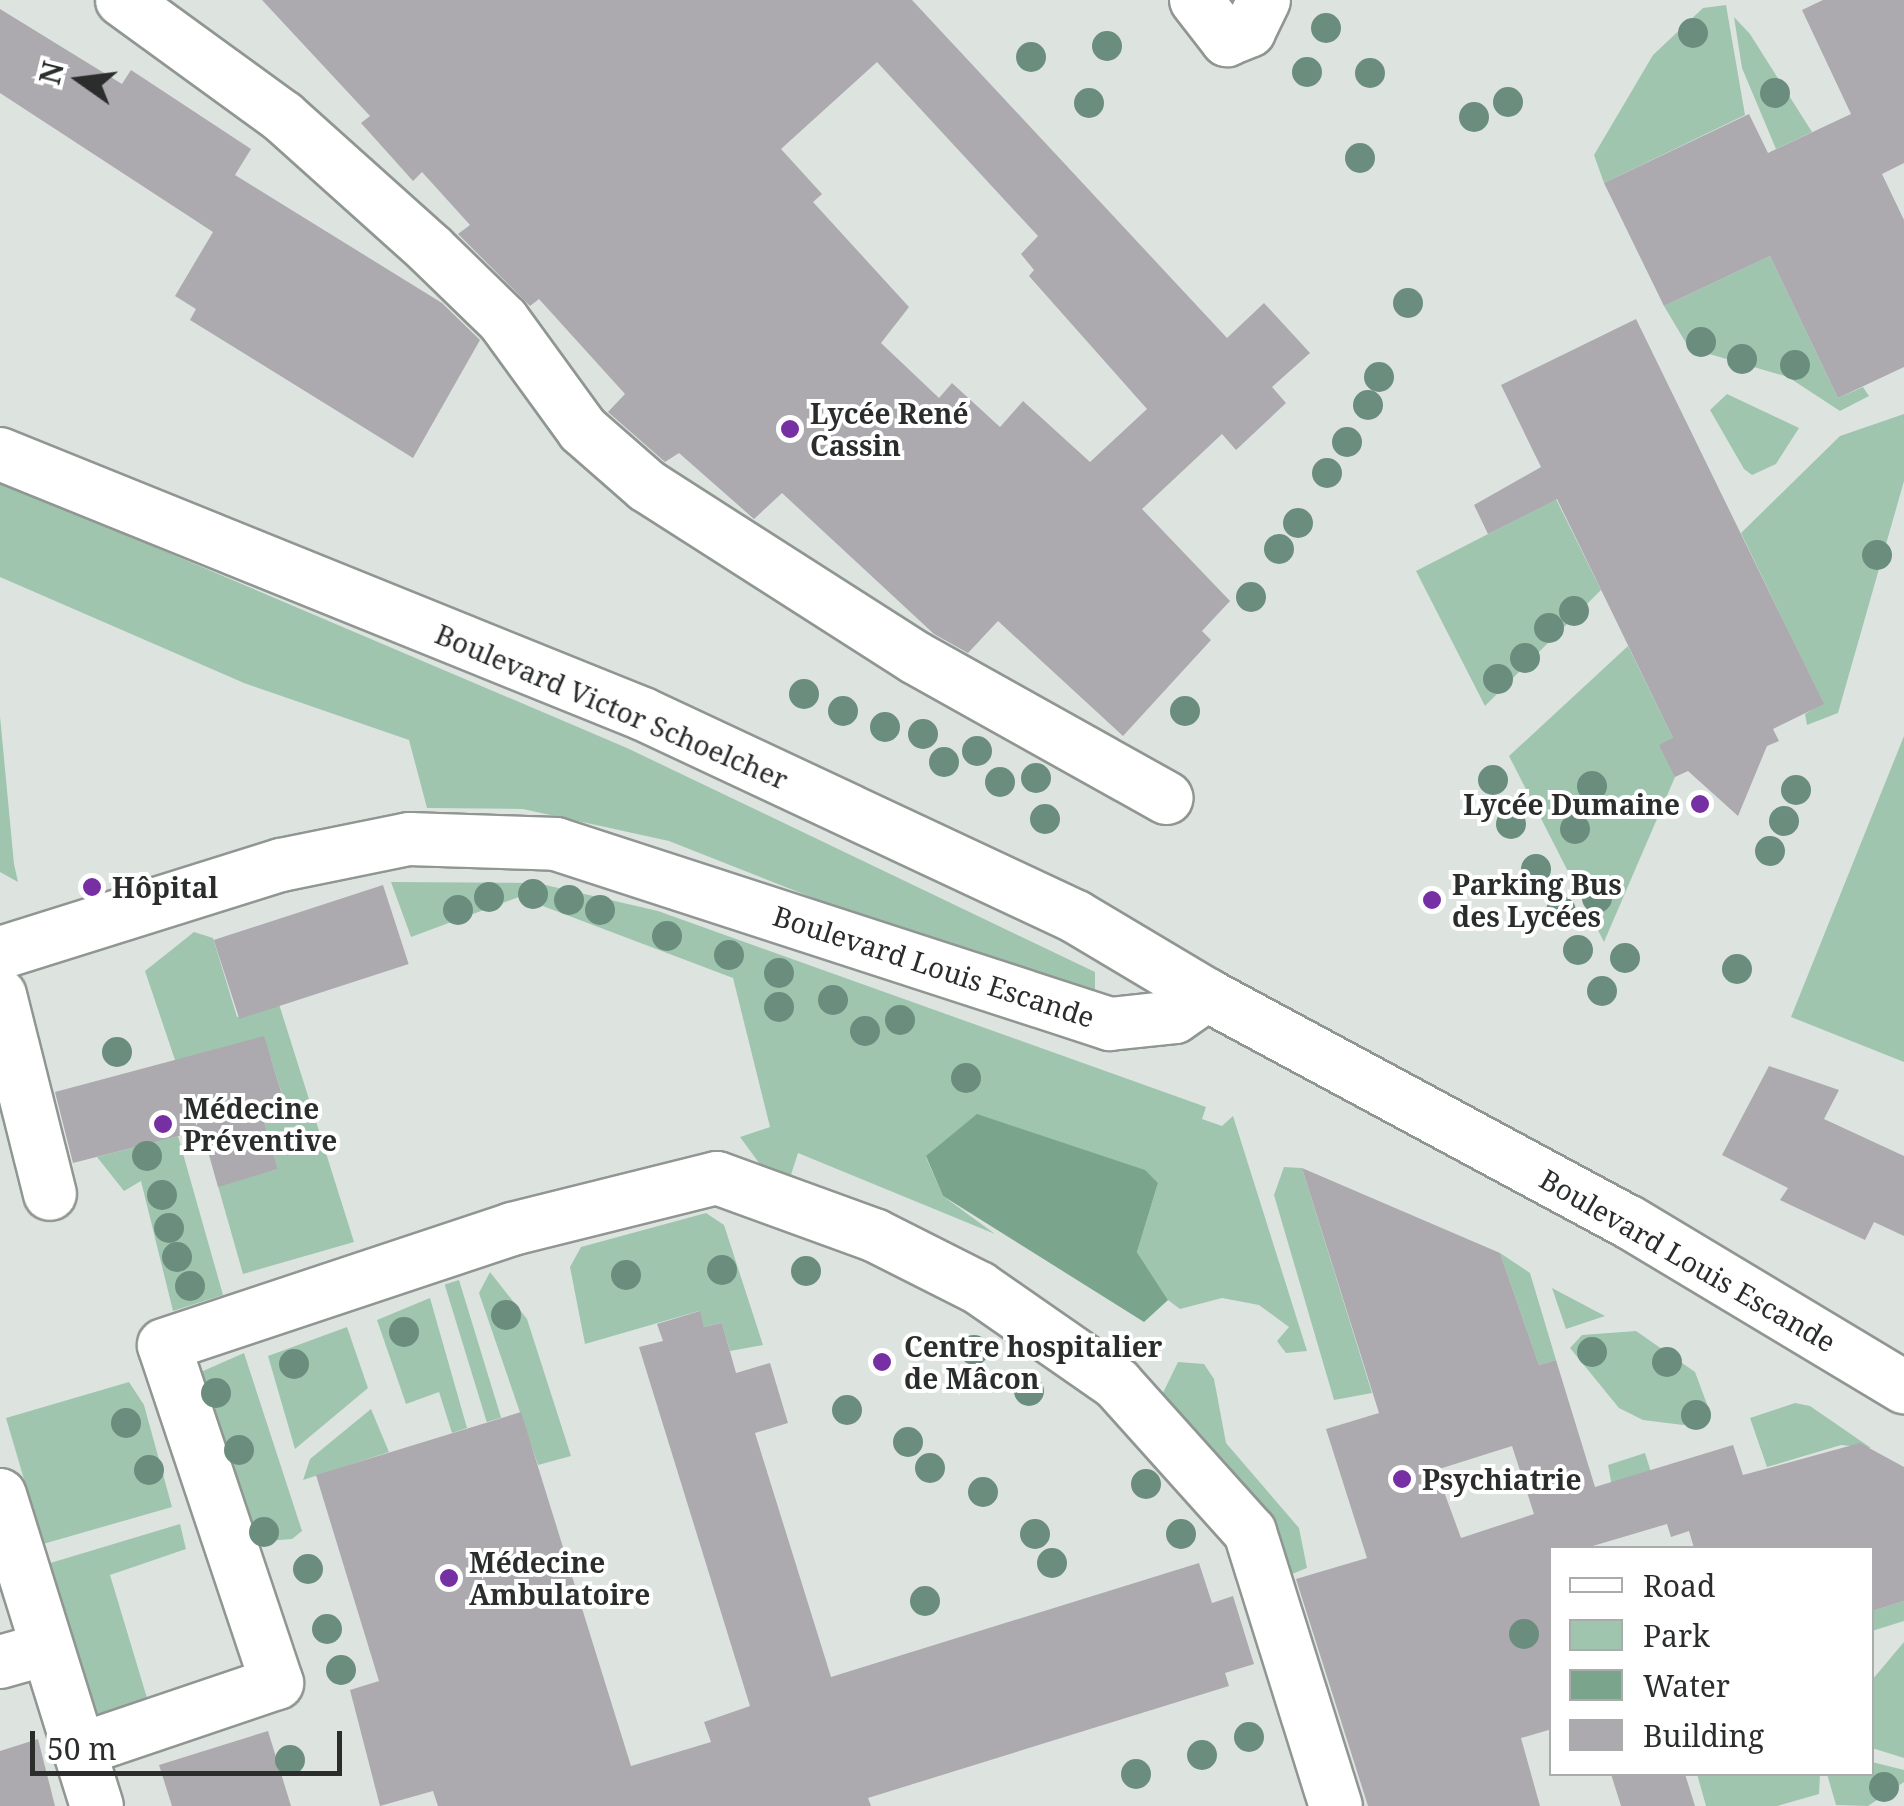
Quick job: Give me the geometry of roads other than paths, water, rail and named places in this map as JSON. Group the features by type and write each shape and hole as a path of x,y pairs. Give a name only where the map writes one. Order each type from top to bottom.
{"street":[{"path":"122,0 284,117 430,249 503,320 583,430 647,486 916,658 1167,798"},
{"path":"1196,0 1227,40 1249,32 1264,0"},
{"name":"Boulevard Victor Schoelcher","path":"0,454 642,714 1076,917 1207,994"},
{"name":"Boulevard Louis Escande","path":"0,953 281,865 409,839 490,836 640,865 1110,1024 1175,1017 1207,994 1629,1222 1904,1386"},
{"path":"0,995 50,1194"},
{"path":"79,1750 277,1684 164,1345 512,1229 717,1178 876,1236 979,1288 1118,1384 1250,1532 1336,1806"},
{"path":"0,1494 23,1655 79,1750 97,1806"}],"water":[{"path":"977,1114 1145,1170 1158,1183 1137,1252 1168,1300 1144,1322 943,1196 926,1156"}],"place":[{"name":"Lycée René Cassin","path":"790,429"},
{"name":"Lycée Dumaine","path":"1700,804"},
{"name":"Hôpital","path":"92,887"},
{"name":"Parking Bus des Lycées","path":"1432,900"},
{"name":"Médecine Préventive","path":"163,1124"},
{"name":"Centre hospitalier de Mâcon","path":"882,1362"},
{"name":"Psychiatrie","path":"1402,1479"},
{"name":"Médecine Ambulatoire","path":"449,1578"}]}
